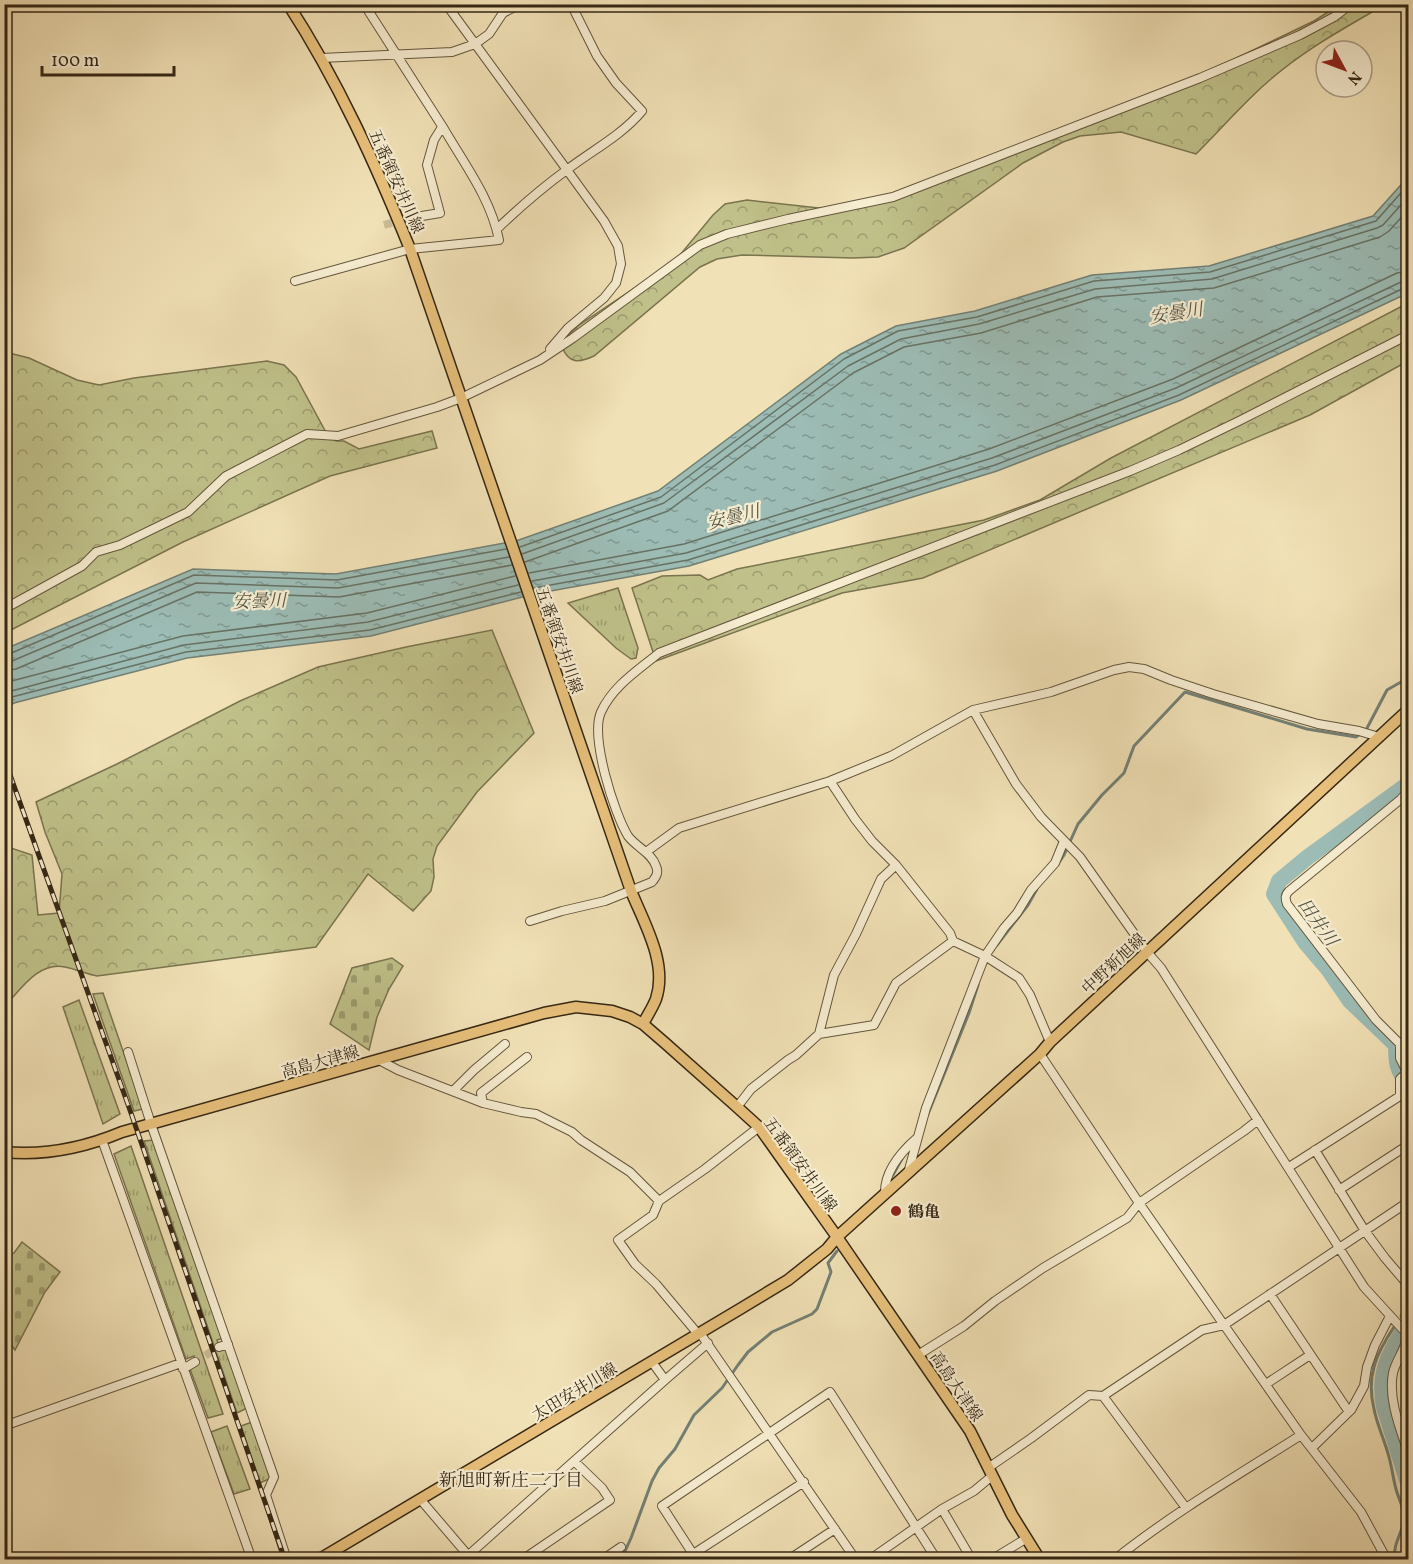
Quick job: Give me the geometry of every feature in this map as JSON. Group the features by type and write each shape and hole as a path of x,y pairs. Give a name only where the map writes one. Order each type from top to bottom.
{"main road":[{"name":"五番領安井川線","path":"288,4 321,58 368,149 410,249 631,891 655,950 660,975 656,999 643,1024 759,1128 837,1237"},
{"name":"中野新旭線","path":"837,1237 1040,1054 1050,1042 1408,710"},
{"name":"高島大津線","path":"4,1152 48,1152 102,1140 122,1132 544,1013 576,1007 612,1011 643,1024"},
{"name":"高島大津線","path":"837,1237 970,1431 1012,1515 1040,1560"},
{"name":"太田安井川線","path":"318,1560 788,1280 827,1249 837,1237"}],"street":[{"path":"295,281 410,249 499,240 484,195 364,4"},
{"path":"446,4 604,221 618,246 621,264 616,283 604,298 568,328 547,355"},
{"path":"321,58 452,52 475,44 489,34 503,13 520,4"},
{"path":"497,229 523,204 631,124 642,111 616,83 597,56 571,4"},
{"path":"4,609 82,566 96,552 120,546 188,512 226,476 307,434 338,436 437,407 461,398 547,355 700,246 727,234 893,197 1200,78 1300,35 1334,17 1351,4"},
{"path":"410,218 440,213 427,165 434,140 442,127"},
{"path":"530,921 605,901 652,882 657,877 654,861 630,839 619,819 603,769 598,734 600,715 619,686 659,654 1140,467 1239,421 1408,335"},
{"path":"645,852 679,828 830,781 891,756 973,710 1051,692 1129,667 1144,669 1213,694 1318,724 1379,737"},
{"path":"973,710 1016,784 1041,817 1080,858 1161,968 1364,1287 1408,1335 1393,1373 1393,1401 1408,1452"},
{"path":"830,781 855,819 872,841 896,865 950,933 953,941 984,956 1019,978 1030,995 1050,1042"},
{"path":"1289,1167 1404,1096 1400,1079 1407,1072 1400,1058 1400,1044 1376,1020 1287,904 1285,898 1289,891 1408,791"},
{"path":"908,1173 926,1108 984,956 1017,914 1031,890 1055,863 1064,842"},
{"path":"737,1107 751,1089 796,1055 819,1034 834,975 881,879 896,865"},
{"path":"819,1034 874,1026 896,983 953,941"},
{"path":"453,1091 505,1044"},
{"path":"128,1052 223,1345 274,1477 266,1495 287,1560"},
{"path":"1040,1054 1139,1203 1301,1435 1361,1512 1388,1560"},
{"path":"483,1103 481,1093 527,1057"},
{"path":"380,1060 398,1070 483,1103 536,1114 572,1132 630,1172 659,1201"},
{"path":"918,1355 964,1326 995,1301 1043,1268 1127,1218 1139,1203 1258,1120"},
{"path":"759,1128 659,1201 653,1215 618,1240 636,1264 708,1343 856,1560"},
{"path":"885,1194 884,1184 897,1158 917,1138"},
{"path":"102,1140 252,1560"},
{"path":"1340,1190 1408,1145"},
{"path":"1315,1150 1365,1231 1408,1286"},
{"path":"869,1560 916,1526 974,1491 990,1472 1089,1395 1103,1396 1202,1330 1224,1325 1407,1205"},
{"path":"1270,1294 1349,1412"},
{"path":"1312,1448 1349,1412 1364,1386 1367,1367 1375,1345 1390,1316"},
{"path":"420,1500 468,1558 708,1343"},
{"path":"1266,1384 1310,1355"},
{"path":"4,1426 195,1362"},
{"path":"652,1362 665,1380"},
{"path":"693,1554 662,1506 830,1392 937,1560"},
{"path":"1103,1396 1186,1508"},
{"path":"1114,1560 1186,1508 1301,1435"},
{"path":"527,1558 609,1500 602,1488 574,1461"},
{"path":"684,1560 804,1482"},
{"path":"942,1509 972,1560"},
{"path":"788,1560 835,1529"},
{"path":"991,1560 1027,1538"},
{"path":"602,1560 621,1546"}],"green space":[{"path":"1339,5 1384,5 1327,39 1314,39 1314,47 1271,79 1196,154 1121,132 1080,136 1063,142 1023,163 904,248 878,257 742,255 717,259 700,267 594,356 579,361 571,359 562,347 566,337 579,325 680,255 725,204 747,200 837,210 860,206 1151,99 1314,21"},
{"path":"1408,303 1408,361 1310,415 923,578 842,593 656,661 632,588 662,576 700,575 708,580 737,569 984,520 1040,500 1111,458"},
{"path":"5,352 29,358 77,380 99,385 134,378 267,361 284,365 296,377 328,436 336,441 344,441 359,449 432,431 437,448 330,476 183,542 5,633"},
{"path":"618,588 638,648 636,658 631,659 616,648 568,603"},
{"path":"492,630 534,733 477,792 437,846 433,859 434,877 431,891 413,911 368,874 316,947 97,976 56,966 47,968 31,978 5,1006 5,846 32,855 38,915 59,913 62,874 36,802 117,764 240,701 318,667"},
{"path":"392,958 403,966 389,989 377,1017 369,1050 330,1024 352,968"},
{"path":"103,993 143,1109 134,1111 93,994"},
{"path":"79,1000 120,1114 103,1124 63,1007"},
{"path":"154,1140 223,1338 217,1340 220,1349 227,1351 247,1408 237,1413 144,1141"},
{"path":"131,1146 223,1414 208,1418 190,1369 197,1365 194,1356 186,1359 114,1154"},
{"path":"22,1242 60,1272 45,1292 15,1350 5,1336 5,1260"},
{"path":"252,1422 271,1478 260,1483 241,1426"},
{"path":"227,1426 250,1489 234,1494 211,1432"}],"water":[{"name":"安曇川","path":"1408,177 1408,293 1181,400 997,471 689,566 534,594 371,636 187,658 14,703 5,708 5,649 193,569 336,574 516,541 658,491 841,354 896,326 975,311 1092,275 1209,266 1373,216"}],"waterway":[{"path":"1366,730 1387,690 1408,678"},
{"path":"1060,861 1078,824 1124,773 1134,746 1185,692 1307,729 1356,737 1360,734"},
{"name":"田井川","path":"1408,784 1308,857 1279,881 1274,894 1305,942 1328,969 1350,1001 1396,1045 1398,1066 1408,1084"},
{"path":"997,945 1028,905 1037,889"},
{"path":"928,1114 978,985"},
{"path":"893,1175 903,1157"},
{"path":"621,1560 652,1481 659,1468 675,1449 694,1415 722,1388 748,1352 772,1332 812,1314 817,1309 831,1272 828,1263 837,1251"},
{"path":"1401,1316 1408,1305"},
{"name":"田井川","path":"1408,1323 1387,1362 1382,1383 1384,1407 1408,1483"},
{"path":"1394,1327 1374,1366 1371,1386 1375,1415 1404,1515 1403,1526 1395,1548 1395,1560"}],"tunnel":[{"path":"384,225 410,218"},
{"path":"195,1362 219,1347"}],"railway":[{"path":"4,758 131,1113 285,1560"}],"place":[{"name":"鶴亀","path":"896,1211"}],"district":[{"name":"新旭町新庄二丁目","path":"511,1480"}]}
